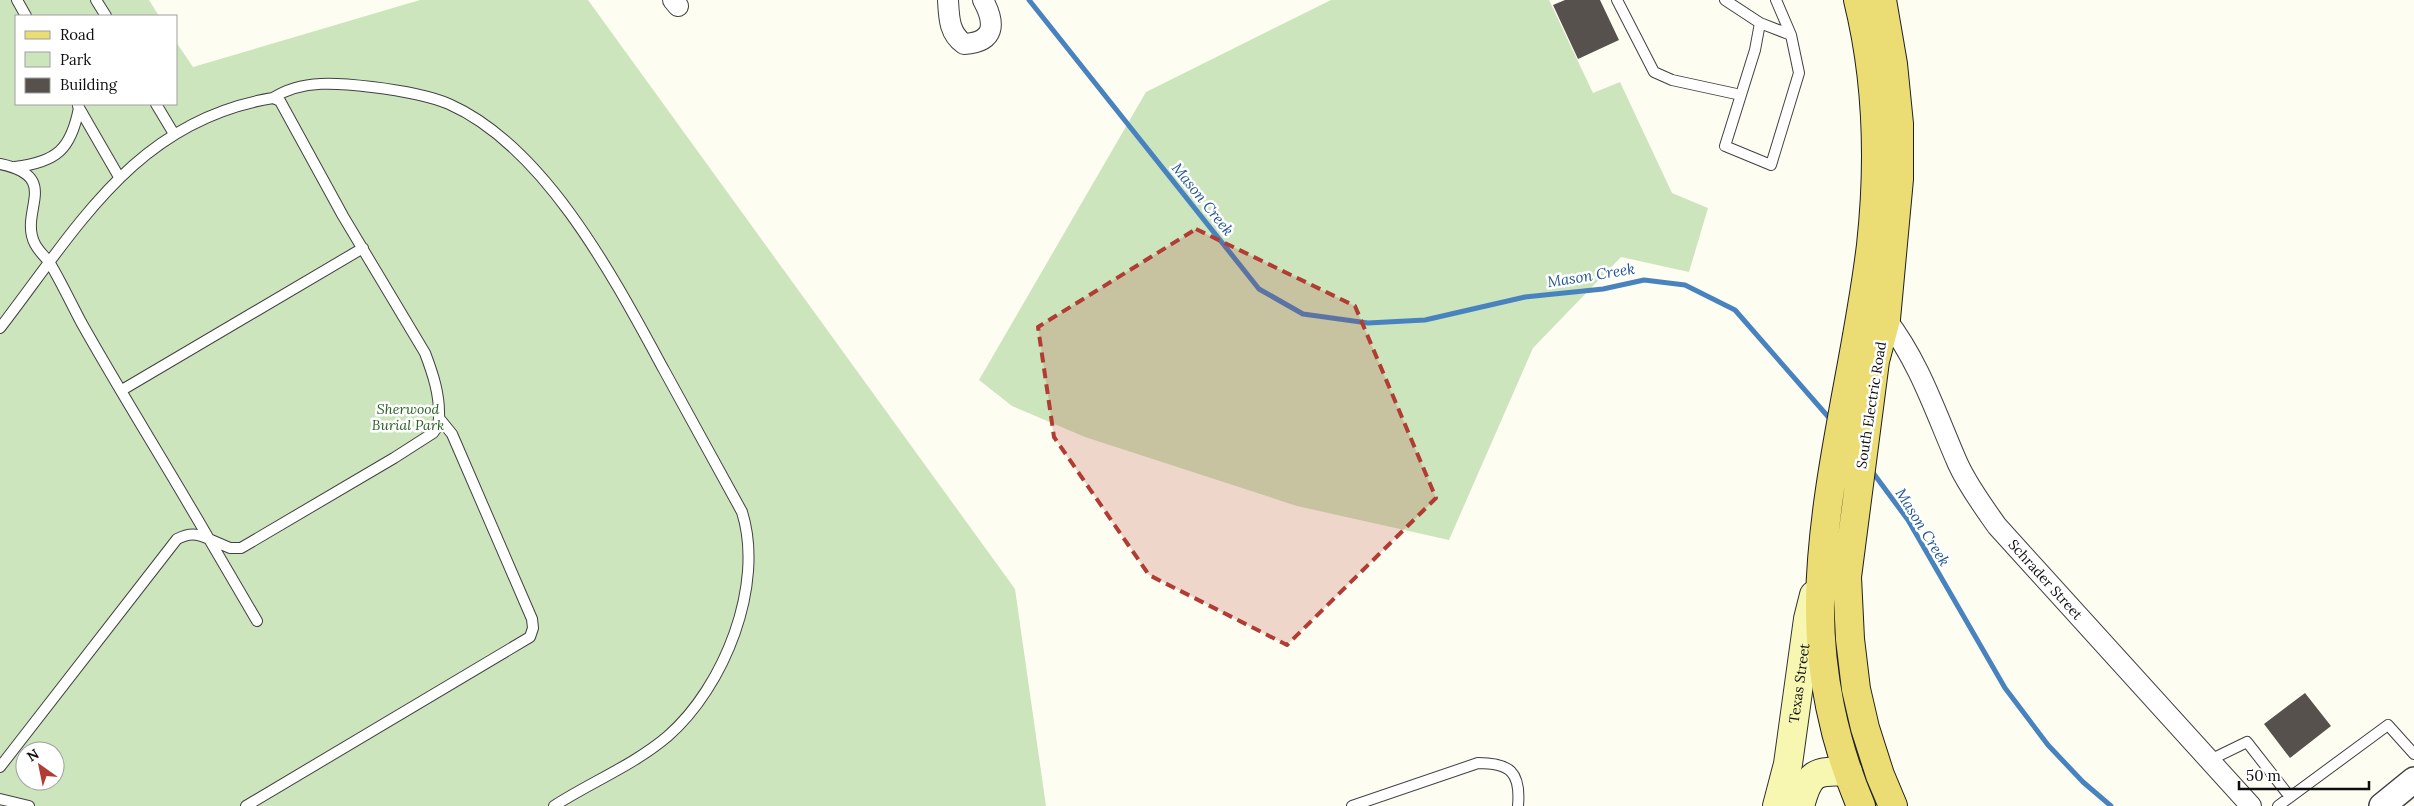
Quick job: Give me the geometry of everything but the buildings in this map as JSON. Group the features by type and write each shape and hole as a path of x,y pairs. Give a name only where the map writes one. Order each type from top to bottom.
{"main road":[{"name":"South Electric Road","path":"1858,0 1866,30 1874,87 1877,136 1871,245 1830,495 1822,559 1820,631 1825,678 1834,724 1848,772 1861,806"},
{"name":"South Electric Road","path":"1882,0 1893,64 1899,124 1899,179 1886,319 1875,361 1847,577 1850,639 1856,689 1865,728 1880,775 1894,806"},
{"name":"Texas Street","path":"1777,806 1788,764 1808,619 1822,559"},
{"path":"1800,806 1805,786 1813,777 1825,772 1848,772"}],"street":[{"path":"948,0 950,25 955,38 964,44 974,44 990,33 992,27 990,13 983,0"},
{"name":"Schrader Street","path":"1886,319 1910,352 1959,465 1976,496 1997,526 2251,806"},
{"path":"2382,806 2414,780"}],"lane":[{"path":"17,0 25,15"},
{"path":"96,0 105,15"},
{"path":"1617,0 1654,72 1672,80 1741,95"},
{"path":"1725,0 1760,23 1791,35"},
{"path":"1760,23 1725,146 1771,165 1799,73 1791,35 1776,0"},
{"path":"0,328 102,195 119,176 148,151 174,134 212,116 273,98 286,90 303,84 357,85 396,90 449,104 478,121 504,140 528,163 566,209 595,250 643,331 742,512 748,530 750,549 746,589 739,621 712,680 688,714 668,735 646,753 554,806"},
{"path":"0,768 177,539 188,534 198,534 230,548 241,548 394,458 433,433 438,426 440,404 434,375 425,353 363,248 280,100 273,98"},
{"path":"157,105 174,134"},
{"path":"78,106 119,176"},
{"path":"0,164 15,167 36,164 50,159 66,146 75,130 78,106"},
{"path":"15,167 27,175 35,188 36,201 29,232 36,246 50,263 82,323 257,621"},
{"path":"122,390 363,248"},
{"path":"246,806 530,637 534,628 532,619 452,434 439,418"},
{"path":"2278,806 2388,726 2414,754"},
{"path":"2210,760 2247,742 2290,797"},
{"path":"1352,806 1478,763 1493,763 1505,766 1512,772 1518,782 1518,806"},
{"path":"0,799 29,806"}],"highlighted area":[{"path":"1196,229 1355,306 1436,498 1287,645 1149,575 1054,437 1038,327"}],"green space":[{"name":"Sherwood Burial Park","path":"0,0 149,0 158,15 15,15 15,105 178,105 178,45 193,67 420,0 588,0 1015,589 1046,806 0,806"},
{"path":"1331,0 1549,0 1593,93 1620,82 1672,193 1708,208 1689,272 1621,257 1533,348 1449,540 1297,506 1085,437 1012,406 979,380 1146,92"}],"waterway":[{"name":"Mason Creek","path":"1029,0 1259,289 1303,314 1368,323 1425,320 1525,297 1603,289 1644,280 1685,285 1735,310 1831,420"},
{"name":"Mason Creek","path":"1871,470 1908,520 2005,688 2048,745 2083,782 2111,806"}]}
